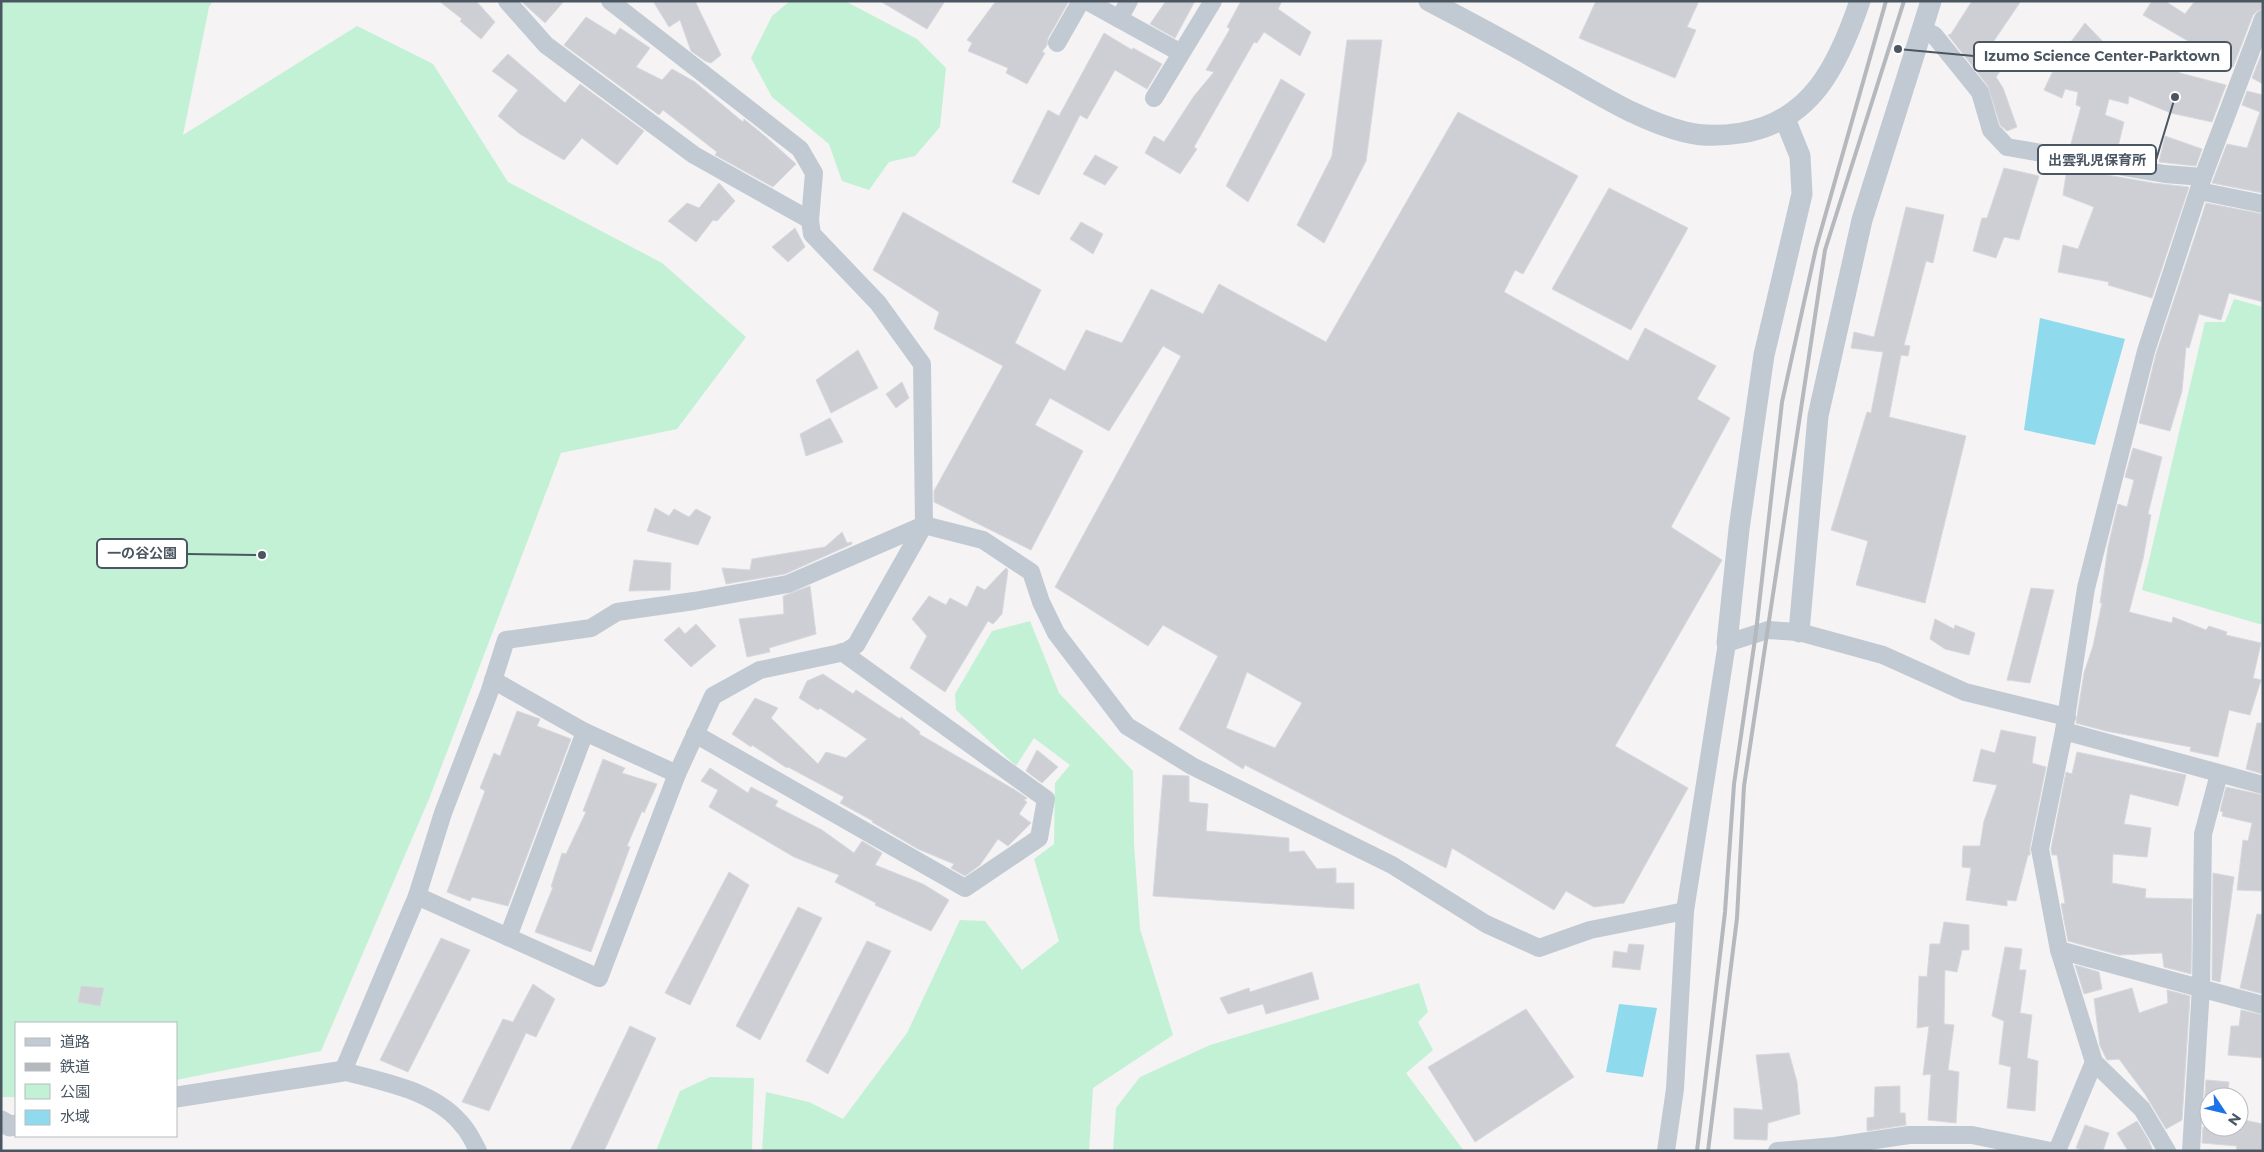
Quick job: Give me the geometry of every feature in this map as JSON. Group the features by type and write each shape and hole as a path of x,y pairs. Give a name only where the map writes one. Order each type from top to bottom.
{"street":[{"path":"507,1 546,45 694,155 810,220"},
{"path":"417,896 599,978 677,774 713,696 760,670 842,652 856,645 924,525 922,364 878,303 812,234 810,220 814,173 800,149 610,1"},
{"path":"1057,43 1081,1"},
{"path":"1087,1 1181,53"},
{"path":"1119,19 1129,1"},
{"path":"1154,98 1213,1"},
{"path":"1430,1 1638,115 1685,132 1717,137 1757,130 1785,120 1800,108 1821,83 1846,43 1860,1"},
{"path":"1799,632 1818,416 1862,220 1931,1"},
{"path":"2167,1151 2142,1109 2094,1062 2059,950 2040,849 2066,724 2086,588 2146,351 2201,184 2262,22"},
{"path":"1922,29 1934,35 1980,92 1991,130 2007,147 2165,174 2263,204"},
{"path":"1666,1151 1675,1089 1684,911 1726,643 1739,529 1764,356 1802,194 1800,156 1785,120"},
{"path":"342,1071 417,896 443,813 506,640 591,628 617,612 694,601 788,584 924,525 983,540 1031,572 1041,602 1056,633 1127,726 1192,766 1392,864 1486,924 1539,948 1590,930 1684,911"},
{"path":"1726,643 1768,630 1799,632 1883,655 1965,692 2219,774 2263,785"},
{"path":"695,734 965,888 1039,838 1046,799 842,652"},
{"path":"493,680 585,732 677,774"},
{"path":"508,937 585,732"},
{"path":"2191,1151 2201,988 2203,834 2219,774"},
{"path":"2059,950 2263,1005"},
{"path":"2057,1151 2094,1062"},
{"path":"178,1097 342,1071 410,1090 440,1104 464,1127 478,1151"},
{"path":"1,1121 10,1126 15,1125"},
{"path":"1777,1151 1836,1146 1909,1135 1972,1134 2050,1151"}],"green space":[{"path":"1,1 213,1 209,7 183,135 357,26 433,64 508,182 662,263 746,337 677,429 561,453 429,799 321,1051 178,1080 178,1022 15,1022 15,1097 1,1097"},
{"path":"790,1 845,1 917,39 946,68 940,127 915,156 889,162 869,190 842,181 829,144 772,97 751,58 772,16"},
{"path":"2234,299 2263,307 2263,625 2142,590 2205,322 2225,322"},
{"path":"1030,621 1059,693 1133,771 1134,843 1140,929 1173,1035 1093,1088 1089,1151 762,1151 766,1092 809,1102 843,1119 907,1033 960,920 985,921 1022,970 1059,941 1034,859 1054,844 1055,783 1070,765 1034,738 1016,766 956,710 955,694 992,631"},
{"path":"1419,983 1428,1012 1418,1022 1433,1050 1406,1073 1464,1151 1113,1151 1116,1108 1140,1077 1210,1045"},
{"path":"710,1077 754,1078 752,1151 656,1151 680,1091"}],"water":[{"path":"2040,318 2125,339 2095,445 2024,430"},
{"path":"1619,1004 1657,1008 1643,1077 1606,1072"}],"building":[{"path":"439,1 476,1 495,22 481,39 460,21 462,19"},
{"path":"521,1 564,1 545,23"},
{"path":"653,1 695,1 721,55 711,63 691,51 680,20 669,27"},
{"path":"880,1 945,1 927,29"},
{"path":"996,1 1069,1 1048,38 1047,45 1042,52 1045,53 1027,84 1006,73 1008,68 968,51 972,43 967,40"},
{"path":"1166,1 1195,1 1175,38 1150,24"},
{"path":"1241,1 1282,1 1278,9 1311,32 1300,56 1264,32 1257,43 1254,42 1194,147 1197,149 1180,174 1145,153 1154,136 1164,142 1194,96 1214,72 1206,70 1230,29 1227,27"},
{"path":"1596,1 1699,1 1687,27 1696,30 1675,78 1579,38"},
{"path":"1972,1 2021,1 1987,51 2001,70 1996,77 2003,88 2017,127 2007,131 2000,125 1988,86 1948,35 1951,34"},
{"path":"2152,1 2165,1 2185,14 2195,1 2263,1 2263,9 2253,15 2233,67 2143,15"},
{"path":"586,17 615,35 620,28 650,48 636,67 662,80 672,69 695,82 743,122 744,119 796,164 773,187 715,155 717,152 663,110 659,115 564,45"},
{"path":"2085,23 2111,50 2114,44 2129,58 2141,45 2180,73 2226,85 2212,122 2171,113 2129,96 2128,104 2109,99 2105,115 2124,122 2116,155 2070,147 2081,107 2076,105 2078,92 2065,89 2062,98 2044,90 2059,58"},
{"path":"1104,33 1132,50 1133,48 1162,64 1147,89 1115,70 1087,119 1080,115 1039,195 1012,182 1048,110 1059,116"},
{"path":"1347,40 1382,40 1366,161 1324,243 1297,225 1332,156"},
{"path":"2263,50 2263,84 2252,78"},
{"path":"508,54 565,103 580,84 644,131 617,165 582,138 564,160 520,134 498,116 518,90 492,71"},
{"path":"1281,79 1305,94 1248,202 1226,186"},
{"path":"2247,91 2263,95 2263,193 2212,183 2227,144 2247,148 2260,112 2242,105"},
{"path":"1458,112 1578,176 1523,274 1515,270 1504,292 1628,361 1645,328 1716,366 1697,399 1730,418 1671,527 1722,560 1615,746 1688,788 1624,903 1594,907 1566,891 1554,910 1452,848 1446,868 1245,765 1243,769 1179,729 1218,656 1163,625 1148,646 1055,587 1181,356 1163,346 1109,431 1050,398 1035,425 1083,451 1031,550 934,502 934,491 1003,366 934,329 939,312 873,270 903,212 1041,290 1015,343 1065,371 1086,330 1122,343 1151,289 1203,314 1219,284 1326,342","holes":["1247,672 1302,703 1275,748 1226,728"]},
{"path":"2165,136 2202,149 2196,166 2159,162"},
{"path":"1095,155 1118,167 1105,185 1083,174"},
{"path":"2004,168 2039,176 2019,240 2004,237 1996,258 1973,251 1982,218 1987,218"},
{"path":"2067,168 2153,183 2189,187 2152,298 2108,285 2109,282 2058,272 2063,245 2078,249 2094,207 2063,195"},
{"path":"719,183 735,201 717,221 713,220 696,242 668,221 687,203 699,208"},
{"path":"1609,188 1688,228 1631,330 1552,289"},
{"path":"2206,203 2263,214 2263,302 2229,293 2221,320 2199,314 2189,348 2186,347 2182,391 2170,431 2139,423 2156,354"},
{"path":"1906,207 1944,215 1933,263 1926,261 1904,345 1910,346 1908,356 1901,355 1889,417 1966,436 1925,603 1856,585 1868,541 1831,530 1867,412 1871,413 1883,352 1851,348 1854,332 1874,337"},
{"path":"1081,222 1103,234 1093,254 1070,239"},
{"path":"795,228 805,247 788,262 772,247"},
{"path":"858,350 878,388 831,413 816,380"},
{"path":"902,382 909,398 896,408 886,394"},
{"path":"830,418 843,442 806,456 800,434"},
{"path":"2133,448 2162,457 2148,514 2151,515 2143,559 2129,612 2172,623 2173,617 2206,630 2209,626 2227,632 2226,635 2261,643 2253,678 2261,680 2250,715 2229,710 2218,757 2190,751 2191,747 2106,731 2076,723 2084,673 2093,646 2102,603 2100,603 2108,547 2118,504 2127,507 2134,480 2125,477"},
{"path":"655,508 669,516 674,509 689,517 696,509 711,517 698,545 647,531"},
{"path":"842,532 847,543 852,542 852,544 785,574 726,584 722,568 750,570 752,559 825,547"},
{"path":"634,560 671,563 670,590 629,591"},
{"path":"1006,568 1008,570 1002,614 993,624 988,621 945,692 910,668 927,636 912,619 929,596 946,605 950,598 967,607 977,586 985,590"},
{"path":"810,586 816,634 769,648 770,652 747,657 739,619 784,614 783,596"},
{"path":"2031,588 2054,590 2030,683 2007,680"},
{"path":"1935,619 1954,629 1955,625 1975,633 1969,655 1945,649 1930,639"},
{"path":"696,624 716,646 691,667 664,640 679,627 685,634"},
{"path":"823,674 853,694 856,690 900,719 901,717 920,732 919,734 1027,798 1024,800 1027,802 1019,814 1031,823 1008,846 998,839 980,865 965,876 951,868 954,864 918,849 840,803 844,797 787,768 732,734 755,698 778,708 771,718 818,764 826,752 846,758 867,739 820,708 818,710 799,698 807,681"},
{"path":"517,711 540,719 537,726 571,739 508,906 472,897 470,901 447,892 485,791 480,788 494,753 500,756"},
{"path":"2257,723 2263,723 2263,774 2246,769"},
{"path":"2001,730 2036,737 2032,763 2046,767 2030,855 2028,855 2016,901 2007,900 2007,906 1966,900 1971,868 1962,867 1963,846 1980,846 1984,821 1997,785 1973,781 1981,749 1995,753"},
{"path":"1037,750 1058,767 1042,783 1026,771"},
{"path":"2077,752 2186,775 2178,806 2130,794 2124,824 2151,828 2147,857 2113,854 2112,883 2146,889 2145,898 2192,899 2191,974 2164,967 2162,953 2119,955 2068,941 2061,904 2065,903 2057,855 2052,855 2051,849 2066,772 2072,774"},
{"path":"603,759 625,768 622,773 657,784 644,813 642,811 627,846 630,847 591,952 535,932 553,887 551,887 562,853 566,854 586,812 583,811"},
{"path":"710,768 748,793 751,787 778,801 775,806 822,830 854,853 862,841 882,853 875,865 923,884 949,900 931,931 875,905 876,903 835,882 839,875 794,857 709,807 718,790 701,781"},
{"path":"1163,775 1189,776 1189,802 1208,804 1206,831 1289,838 1289,852 1304,851 1317,869 1336,868 1336,883 1354,883 1354,909 1153,896"},
{"path":"2226,787 2263,795 2263,891 2237,890 2243,840 2248,841 2252,823 2222,816 2223,812 2220,811"},
{"path":"729,872 749,885 690,1005 665,993"},
{"path":"2213,873 2234,877 2220,982 2212,980"},
{"path":"798,907 822,918 760,1040 736,1026"},
{"path":"2257,914 2263,915 2263,994 2240,988"},
{"path":"1944,922 1969,925 1969,950 1962,950 1957,972 1945,970 1944,1024 1954,1025 1948,1070 1959,1072 1956,1123 1928,1120 1931,1074 1923,1075 1929,1026 1917,1028 1919,976 1927,977 1930,944 1940,944"},
{"path":"441,938 470,950 408,1072 380,1060"},
{"path":"867,941 891,951 828,1074 806,1061"},
{"path":"1629,944 1644,945 1640,970 1612,967 1614,951 1627,953"},
{"path":"2005,947 2022,949 2019,970 2026,970 2020,1013 2032,1015 2027,1058 2038,1061 2035,1111 2007,1108 2011,1067 1999,1064 2004,1021 1992,1016"},
{"path":"2075,965 2099,972 2102,989 2084,994"},
{"path":"1312,972 1319,999 1266,1014 1263,1004 1228,1014 1220,998 1249,988 1250,992"},
{"path":"533,984 555,999 536,1037 526,1033 489,1111 462,1102 503,1019 513,1022"},
{"path":"81,986 104,988 100,1006 78,1002"},
{"path":"2132,988 2139,1013 2168,1003 2167,990 2190,996 2182,1120 2166,1129 2145,1094 2119,1059 2107,1060 2100,1046 2094,999"},
{"path":"1526,1009 1574,1077 1475,1142 1428,1067"},
{"path":"2241,1010 2263,1015 2263,1058 2228,1055 2231,1026 2239,1026"},
{"path":"630,1026 656,1038 604,1151 570,1151"},
{"path":"1789,1053 1797,1082 1800,1114 1768,1123 1767,1140 1734,1139 1734,1108 1763,1110 1756,1055"},
{"path":"2206,1080 2229,1082 2229,1087 2205,1087"},
{"path":"1900,1086 1900,1113 1905,1113 1906,1125 1867,1131 1867,1118 1874,1117 1875,1087"},
{"path":"2137,1121 2153,1151 2128,1151 2117,1133"},
{"path":"2249,1121 2263,1124 2263,1151 2236,1151 2237,1146 2202,1143 2202,1137 2249,1137"},
{"path":"2085,1125 2109,1133 2103,1151 2085,1151 2076,1148"}],"railway":[{"path":"1697,1151 1725,912 1734,784 1756,632 1782,402 1816,248 1886,1"},
{"path":"1708,1151 1737,918 1744,786 1825,250 1904,1"}],"place":[{"name":"Izumo Science Center-Parktown","path":"1898,49"},
{"name":"出雲乳児保育所","path":"2175,97"},
{"name":"一の谷公園","path":"262,555"}]}
